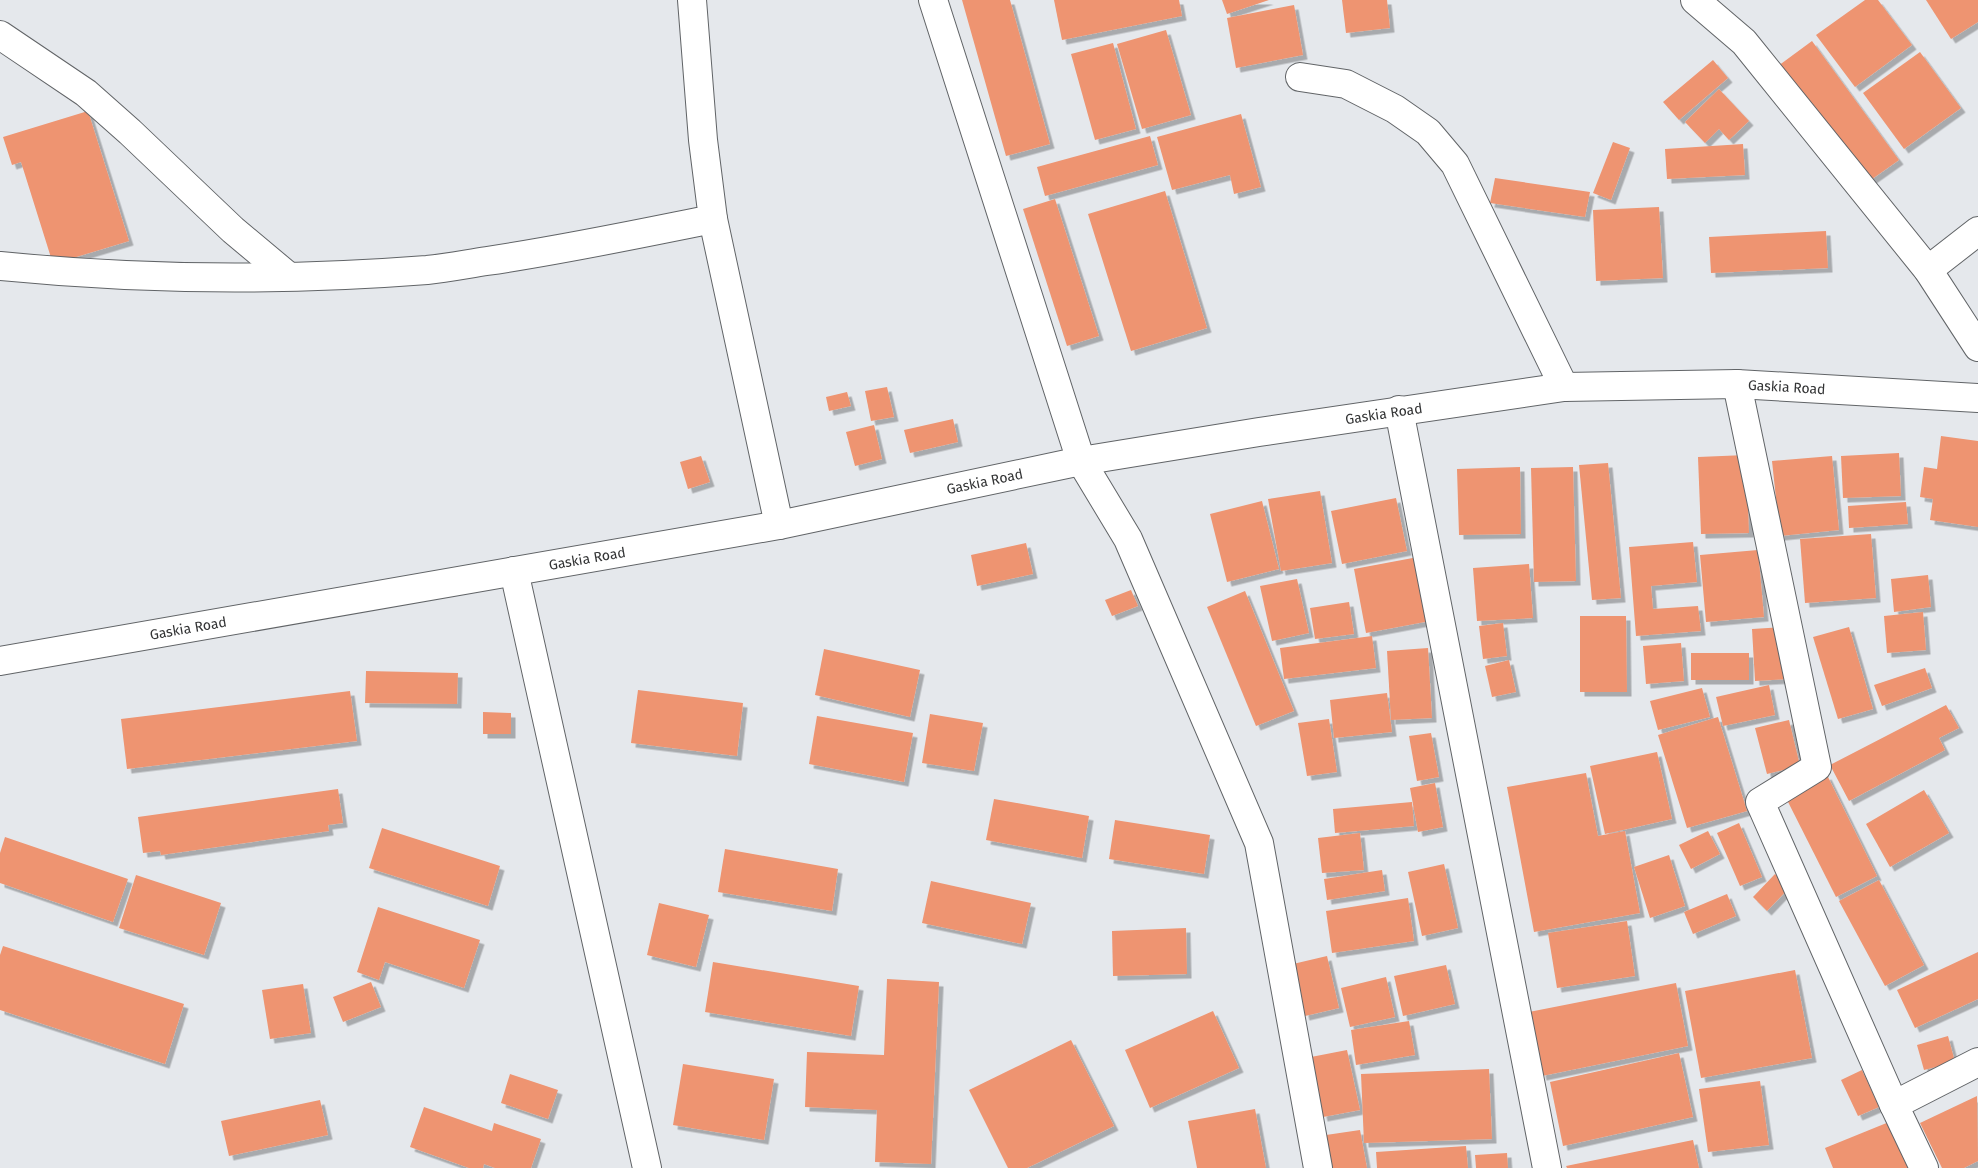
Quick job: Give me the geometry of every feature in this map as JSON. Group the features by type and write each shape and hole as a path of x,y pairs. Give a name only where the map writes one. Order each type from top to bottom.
{"street":[{"path":"692,0 703,140 713,219 779,525"},
{"path":"933,0 1081,461 1128,539 1259,844 1318,1168"},
{"path":"1699,1 1744,42 1928,270 1978,347"},
{"path":"0,36 86,93 233,230 288,276"},
{"path":"1300,77 1346,84 1395,109 1428,132 1455,164 1564,387"},
{"path":"0,266 158,277 288,276 428,270 543,253 713,219"},
{"path":"1928,270 1978,232"},
{"path":"1737,384 1817,767 1760,802 1894,1105 1924,1168"},
{"name":"Gaskia Road","path":"0,661 779,525 1081,461 1399,410 1564,387 1737,384 1978,398"},
{"path":"1399,410 1547,1168"},
{"path":"514,571 647,1168"},
{"path":"1894,1105 1978,1062"}],"building":[{"path":"962,0 1010,0 1050,144 1006,156"},
{"path":"1054,0 1179,0 1182,16 1062,40"},
{"path":"1222,0 1269,0 1227,14"},
{"path":"1342,0 1387,0 1390,28 1346,33"},
{"path":"1865,0 1878,0 1912,45 1855,87 1816,35"},
{"path":"1926,0 1978,0 1978,22 1951,39"},
{"path":"1294,5 1303,55 1236,68 1227,18"},
{"path":"1166,30 1191,115 1142,129 1117,44"},
{"path":"1812,41 1899,160 1865,184 1778,66"},
{"path":"1113,43 1136,129 1095,140 1071,54"},
{"path":"1920,52 1961,108 1904,149 1863,93"},
{"path":"1713,60 1728,78 1679,120 1663,102"},
{"path":"1719,89 1749,121 1729,140 1719,129 1705,143 1685,122"},
{"path":"88,111 129,241 53,264 21,162 12,165 3,137"},
{"path":"1241,114 1261,187 1234,194 1230,175 1172,190 1157,137"},
{"path":"1150,136 1158,165 1045,196 1037,167"},
{"path":"1613,142 1630,148 1611,200 1593,193"},
{"path":"1743,144 1745,175 1667,179 1665,149"},
{"path":"1495,178 1590,192 1585,217 1490,203"},
{"path":"1165,191 1207,328 1131,351 1088,214"},
{"path":"1055,199 1099,336 1067,346 1023,209"},
{"path":"1659,207 1663,278 1596,281 1593,210"},
{"path":"1826,231 1828,268 1711,273 1709,237"},
{"path":"887,387 894,417 871,421 865,391"},
{"path":"847,392 851,406 829,411 826,397"},
{"path":"953,419 958,442 910,453 904,430"},
{"path":"874,425 882,459 855,466 846,432"},
{"path":"1941,436 1978,441 1978,527 1930,520 1933,499 1920,497 1924,467 1937,469"},
{"path":"1899,453 1901,496 1843,498 1841,456"},
{"path":"1746,455 1749,533 1701,534 1698,457"},
{"path":"701,456 710,482 688,489 680,462"},
{"path":"1832,456 1839,530 1780,536 1772,461"},
{"path":"1608,463 1621,598 1592,600 1579,465"},
{"path":"1520,467 1521,534 1459,535 1457,469"},
{"path":"1573,467 1576,581 1534,582 1531,468"},
{"path":"1320,491 1332,563 1281,571 1268,499"},
{"path":"1396,498 1407,551 1342,564 1331,511"},
{"path":"1262,501 1279,569 1227,582 1210,514"},
{"path":"1906,502 1908,524 1849,528 1848,506"},
{"path":"1871,534 1876,598 1805,603 1800,539"},
{"path":"1693,542 1697,582 1651,586 1653,609 1698,606 1701,631 1636,636 1629,547"},
{"path":"1026,543 1033,574 977,586 971,555"},
{"path":"1758,550 1764,617 1706,622 1700,555"},
{"path":"1418,557 1430,621 1366,633 1354,569"},
{"path":"1529,564 1533,618 1477,621 1473,568"},
{"path":"1928,575 1931,607 1894,612 1891,579"},
{"path":"1297,579 1309,633 1272,641 1260,586"},
{"path":"1131,590 1138,606 1112,616 1105,600"},
{"path":"1245,591 1294,711 1256,726 1207,607"},
{"path":"1349,602 1354,634 1315,639 1310,608"},
{"path":"1923,612 1926,650 1887,653 1884,616"},
{"path":"1580,616 1626,616 1627,692 1580,692"},
{"path":"1503,623 1507,656 1483,659 1479,626"},
{"path":"1785,627 1789,679 1755,681 1752,629"},
{"path":"1849,627 1873,709 1838,719 1813,637"},
{"path":"1372,636 1376,668 1284,679 1280,648"},
{"path":"1681,643 1684,681 1646,684 1643,646"},
{"path":"1428,648 1432,718 1391,720 1387,651"},
{"path":"824,649 920,670 910,717 815,695"},
{"path":"1691,653 1749,653 1749,680 1691,680"},
{"path":"1509,660 1516,692 1492,697 1485,666"},
{"path":"1925,668 1932,688 1882,706 1874,685"},
{"path":"366,671 458,673 457,704 365,703"},
{"path":"1769,685 1775,715 1723,726 1716,697"},
{"path":"1702,688 1710,717 1658,730 1650,701"},
{"path":"638,690 743,703 737,756 631,743"},
{"path":"350,691 357,741 127,769 121,719"},
{"path":"1387,693 1392,732 1334,738 1330,700"},
{"path":"1946,705 1959,728 1939,738 1945,750 1849,801 1830,765"},
{"path":"483,712 511,713 511,734 483,734"},
{"path":"930,714 983,723 974,771 922,763"},
{"path":"817,716 913,733 904,782 809,764"},
{"path":"1718,717 1747,811 1687,828 1658,735"},
{"path":"1329,719 1337,772 1307,776 1298,723"},
{"path":"1789,720 1800,766 1767,774 1755,728"},
{"path":"1431,733 1439,777 1417,781 1409,736"},
{"path":"1657,752 1672,819 1605,834 1590,766"},
{"path":"1586,773 1598,836 1625,831 1640,913 1534,932 1507,787"},
{"path":"1827,775 1877,876 1836,897 1785,796"},
{"path":"1435,783 1443,827 1418,832 1410,788"},
{"path":"338,789 343,823 328,825 329,831 161,855 160,851 143,853 138,817"},
{"path":"1924,790 1949,833 1890,867 1866,824"},
{"path":"994,799 1089,816 1082,858 986,840"},
{"path":"1412,802 1414,826 1335,833 1333,809"},
{"path":"1115,820 1210,835 1204,874 1109,859"},
{"path":"1739,823 1762,877 1740,886 1717,833"},
{"path":"382,828 500,866 488,906 369,868"},
{"path":"1708,831 1720,854 1691,869 1679,845"},
{"path":"1360,833 1364,870 1322,873 1318,838"},
{"path":"5,837 128,879 113,922 0,883 0,853"},
{"path":"725,849 838,869 832,911 718,892"},
{"path":"1669,855 1685,906 1650,918 1634,867"},
{"path":"1444,864 1458,928 1422,936 1408,872"},
{"path":"1382,870 1385,891 1327,900 1324,879"},
{"path":"1775,874 1789,888 1767,911 1753,897"},
{"path":"136,875 221,903 204,955 119,928"},
{"path":"1879,880 1924,965 1885,986 1839,901"},
{"path":"931,881 1031,903 1022,944 922,923"},
{"path":"1727,894 1736,916 1693,934 1684,912"},
{"path":"1408,898 1414,941 1332,953 1326,911"},
{"path":"659,903 709,915 696,967 647,955"},
{"path":"378,907 480,940 464,988 385,962 379,980 357,972"},
{"path":"1627,921 1635,976 1557,988 1548,933"},
{"path":"1186,928 1187,974 1113,976 1112,931"},
{"path":"3,946 184,1004 165,1064 0,1010 0,955"},
{"path":"1978,952 1978,999 1915,1028 1897,990"},
{"path":"1327,956 1339,1008 1305,1016 1293,964"},
{"path":"713,962 859,986 851,1036 705,1012"},
{"path":"1446,965 1455,1004 1403,1016 1394,976"},
{"path":"1795,970 1812,1058 1701,1078 1685,991"},
{"path":"1386,977 1395,1017 1350,1027 1341,988"},
{"path":"887,979 939,982 931,1164 875,1162 877,1110 805,1107 807,1052 884,1055"},
{"path":"371,982 381,1007 343,1022 333,997"},
{"path":"1676,983 1688,1046 1542,1076 1529,1012"},
{"path":"303,984 311,1033 270,1039 262,990"},
{"path":"1213,1011 1239,1068 1150,1108 1125,1050"},
{"path":"1409,1021 1415,1055 1356,1065 1351,1030"},
{"path":"1948,1036 1955,1062 1924,1070 1917,1045"},
{"path":"1071,1040 1114,1126 1027,1168 1008,1168 969,1090"},
{"path":"1347,1050 1360,1110 1323,1117 1311,1057"},
{"path":"1679,1053 1693,1117 1563,1146 1550,1082"},
{"path":"683,1064 774,1079 764,1140 673,1125"},
{"path":"1489,1069 1492,1139 1364,1143 1361,1074"},
{"path":"1862,1070 1879,1107 1858,1116 1841,1080"},
{"path":"510,1074 558,1090 548,1119 501,1103"},
{"path":"1760,1081 1769,1145 1708,1152 1699,1089"},
{"path":"1977,1096 1978,1161 1964,1168 1942,1168 1920,1123"},
{"path":"320,1100 328,1135 229,1156 221,1121"},
{"path":"424,1107 492,1131 494,1123 541,1139 531,1168 495,1168 484,1164 483,1168 469,1168 410,1147"},
{"path":"1255,1109 1266,1168 1197,1168 1188,1121"},
{"path":"1889,1122 1908,1168 1833,1168 1825,1148"},
{"path":"1360,1130 1367,1168 1331,1168 1326,1135"},
{"path":"1693,1140 1699,1168 1567,1168 1566,1166"},
{"path":"1466,1146 1468,1168 1377,1168 1376,1152"},
{"path":"1507,1153 1508,1168 1476,1168 1475,1155"}]}
